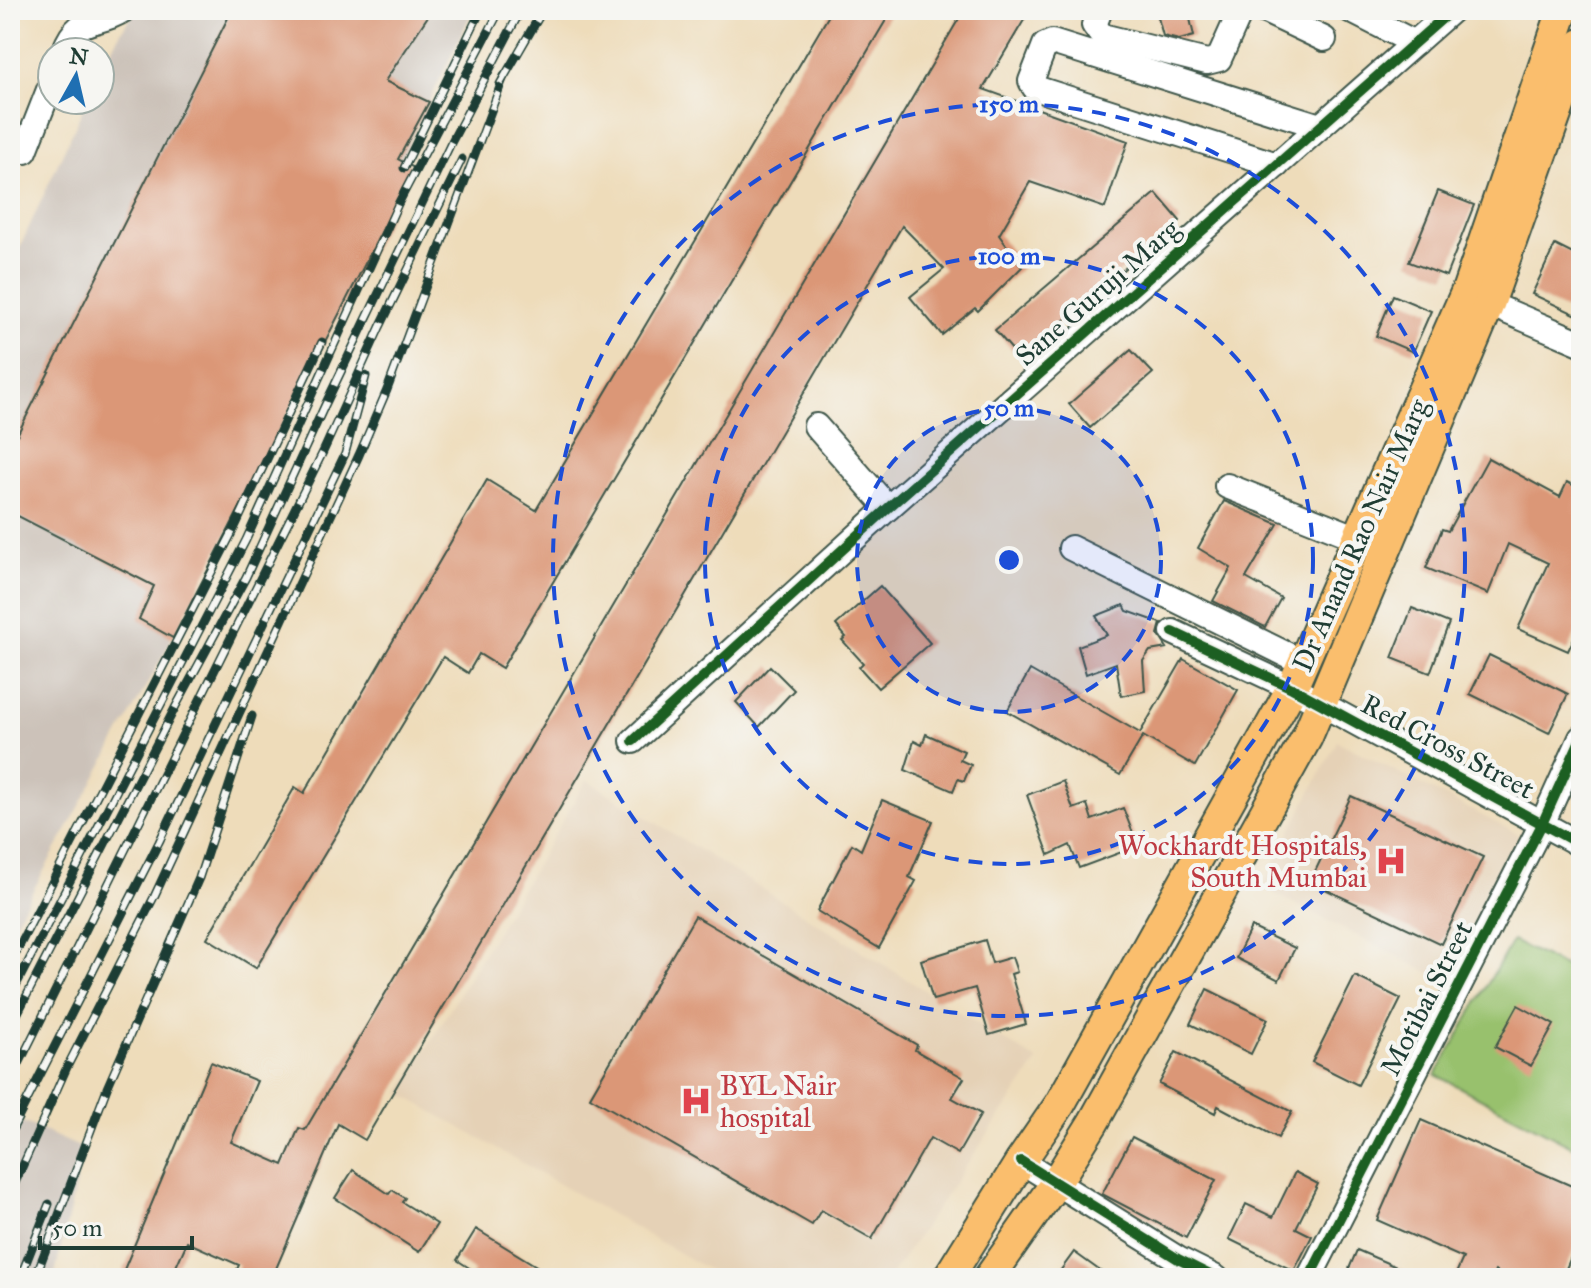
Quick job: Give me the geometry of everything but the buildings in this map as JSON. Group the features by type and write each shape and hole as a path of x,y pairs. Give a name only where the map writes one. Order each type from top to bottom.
{"main road":[{"name":"Dr Anand Rao Nair Marg","path":"948,1278 1060,1104 1298,675 1358,538 1477,299 1569,13"},
{"name":"Dr Anand Rao Nair Marg","path":"989,1278 1055,1184 1093,1123 1307,737 1477,299 1581,44"}],"street":[{"path":"71,36 78,28 95,19 113,17 123,10"},
{"path":"1100,10 1094,25 1102,36 1207,62 1219,59 1241,10"},
{"path":"1263,10 1324,39"},
{"path":"1350,10 1415,43"},
{"name":"Sane Guruji Marg","path":"633,741 888,508 1452,10"},
{"path":"1277,165 1035,88 1031,81 1045,45 1052,42 1320,126"},
{"path":"25,151 39,116"},
{"path":"1477,299 1581,343"},
{"path":"816,426 888,508"},
{"path":"1227,486 1358,538"},
{"path":"1071,548 1298,675"},
{"path":"1173,632 1298,675"},
{"name":"Red Cross Street","path":"1298,675 1320,704 1581,845"},
{"name":"Motibai Street","path":"1309,1278 1542,824 1581,738"},
{"path":"1021,1161 1178,1259 1216,1278"}],"shaded area":[{"path":"135,10 473,10 165,652 10,932 10,269 80,116 116,116 116,40"},
{"name":"Wockhardt Hospitals, South Mumbai","path":"1337,741 1520,835 1445,981 1262,887"},
{"path":"587,780 1038,1061 889,1278 723,1278 400,1093"},
{"path":"14,1118 84,1149 54,1278 10,1278 10,1125"}],"green space":[{"path":"1512,941 1581,974 1581,1151 1436,1075"}],"railway":[{"path":"404,168 481,10"},
{"path":"10,997 246,540 398,204 500,10"},
{"path":"10,1028 246,577 451,143 521,10"},
{"path":"500,84 543,10"},
{"path":"10,1194 67,1067 154,897 359,455 387,390 504,76"},
{"path":"10,1082 323,452 462,159"},
{"path":"10,964 234,529 322,342"},
{"path":"10,1134 159,842 345,454 366,376"},
{"path":"35,1278 107,1088 199,878 252,716"},
{"path":"20,1278 49,1204"}],"cycle path":[{"path":"633,741 888,508 1452,10"},
{"path":"1173,632 1292,688 1581,845"},
{"path":"1309,1278 1542,824 1581,738"},
{"path":"1021,1161 1178,1259 1216,1278"}],"place":[{"name":"Wockhardt Hospitals, South Mumbai","path":"1391,861"},
{"name":"BYL Nair hospital","path":"696,1101"}]}
